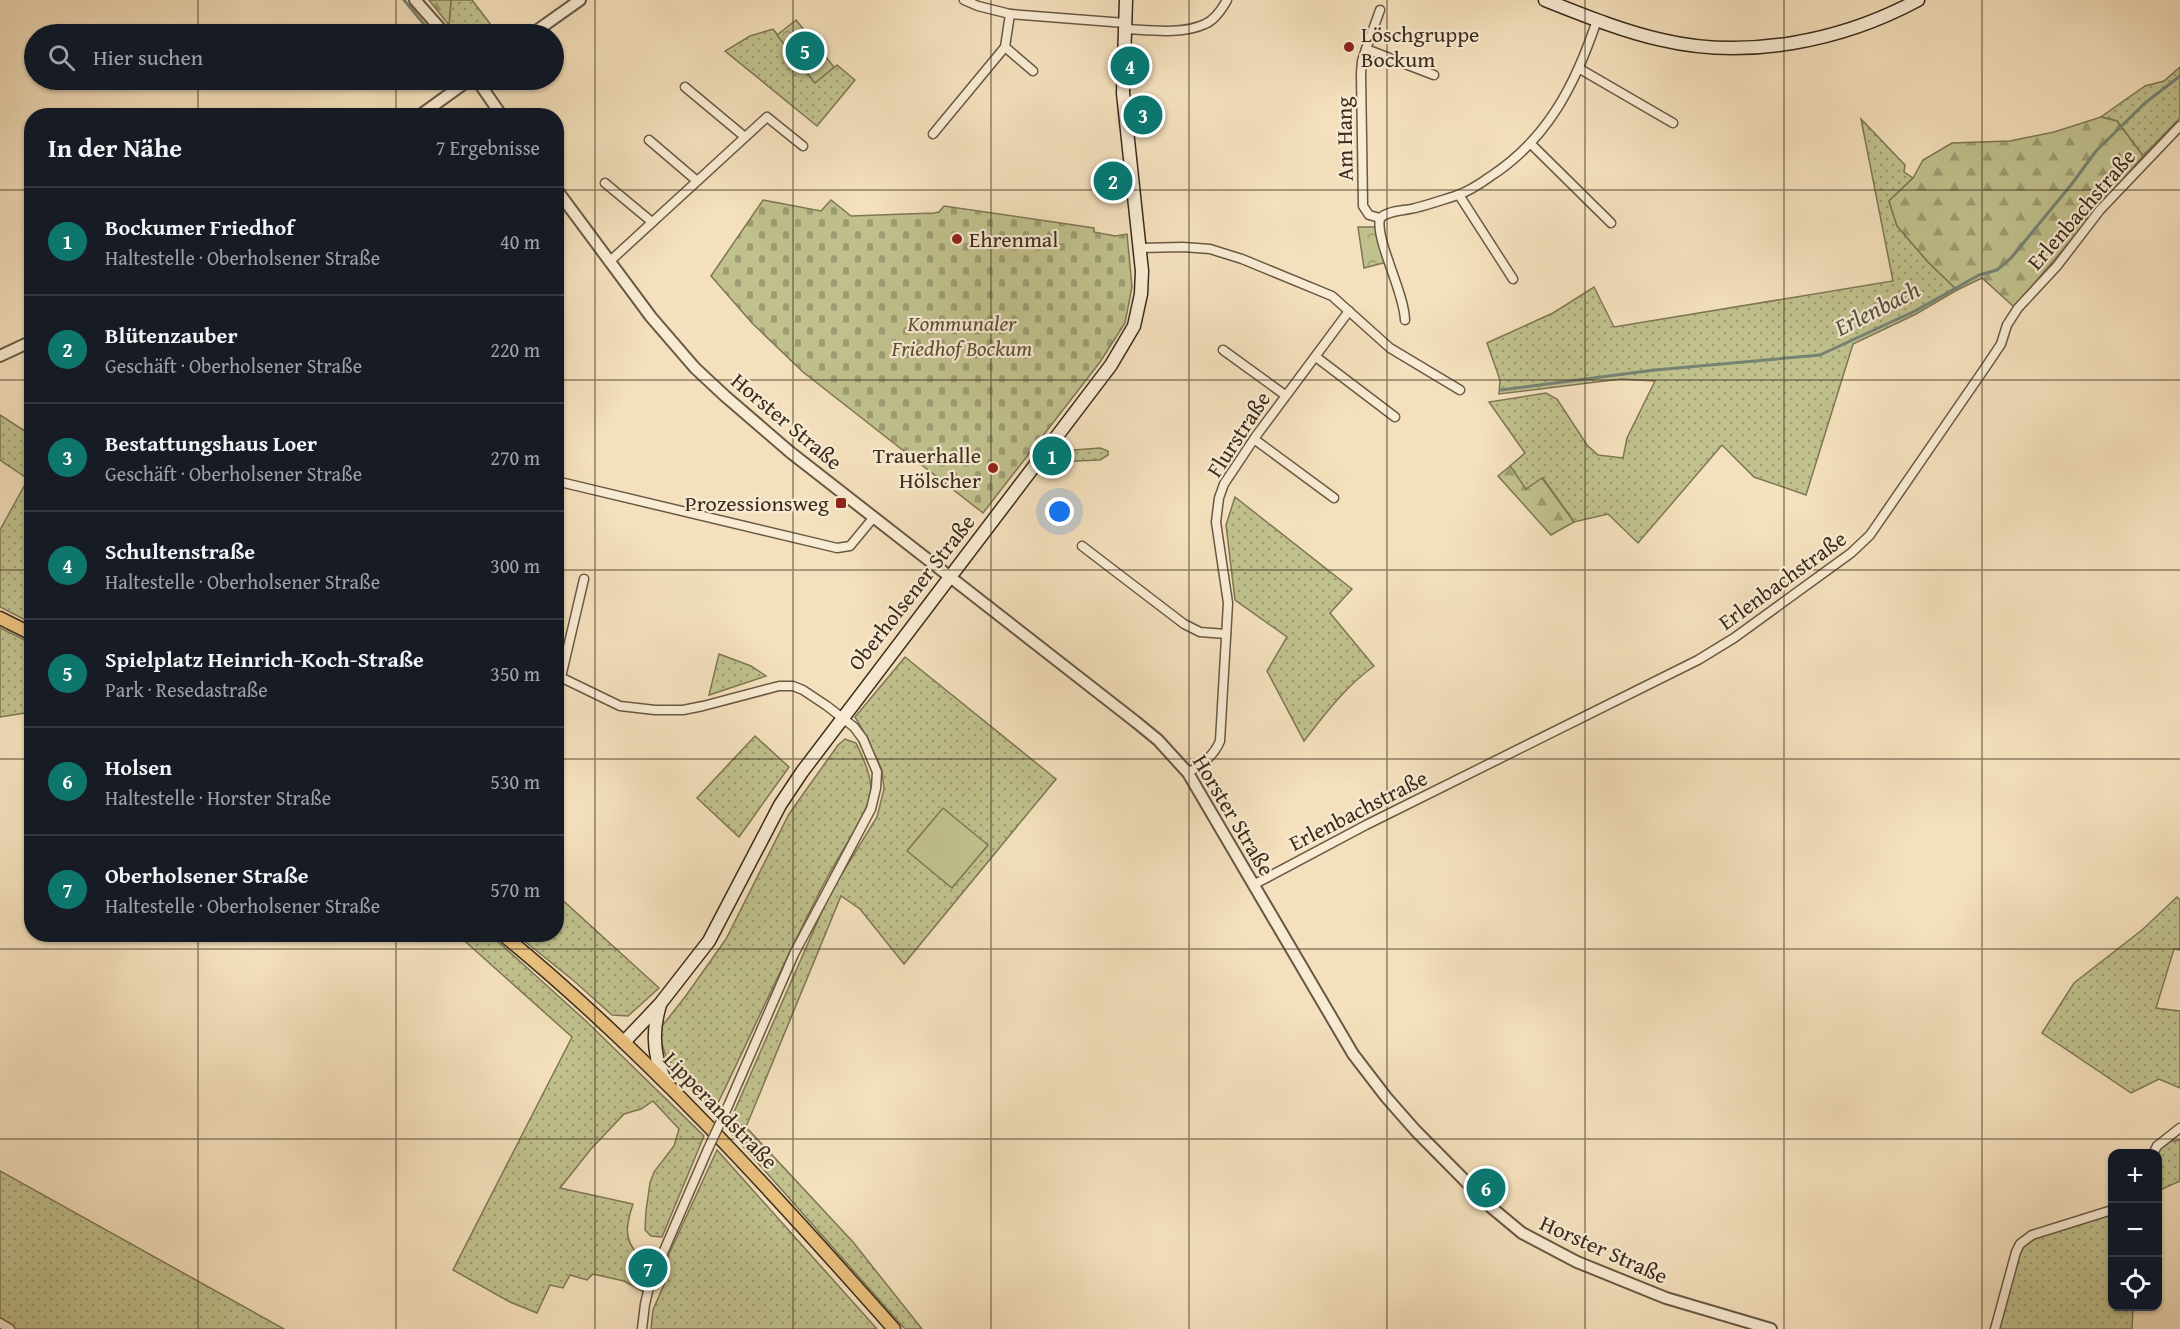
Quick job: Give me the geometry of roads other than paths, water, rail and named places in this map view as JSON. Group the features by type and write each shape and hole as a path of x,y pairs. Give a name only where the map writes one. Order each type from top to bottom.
{"main road":[{"name":"Oberholsener Straße","path":"624,1042 660,1004 709,941 780,805 841,718 1111,365 1137,320 1141,294 1139,248 1123,93 1126,0"},
{"path":"1545,0 1646,36 1684,45 1725,48 1776,45 1822,38 1855,28 1918,0"},
{"path":"0,618 24,630"},
{"name":"Lipperandstraße","path":"511,942 665,1080 744,1162 894,1329"},
{"path":"660,1004 654,1044 659,1068 665,1080"}],"street":[{"path":"415,0 437,24"},
{"path":"546,24 580,0"},
{"path":"964,0 1010,14 1177,29 1206,24 1216,16 1227,0"},
{"name":"Am Hang","path":"1380,10 1362,61 1361,72 1362,206 1369,215 1380,218"},
{"path":"933,134 1005,47 1010,14"},
{"path":"1405,320 1405,307 1380,228 1380,218 1386,214 1413,209 1459,195 1500,170 1531,144 1558,110 1580,69 1597,20"},
{"path":"1005,47 1033,71"},
{"path":"1366,49 1434,75"},
{"path":"1580,69 1673,123"},
{"path":"685,87 745,137"},
{"path":"430,108 455,90"},
{"path":"484,90 496,108"},
{"path":"609,261 767,117 803,146"},
{"name":"Erlenbachstraße","path":"1253,885 1366,825 1698,660 1734,638 1851,554 1870,535 2001,344 2007,325 2018,308 2057,266 2100,210 2180,126"},
{"path":"649,141 697,181"},
{"path":"1531,144 1611,223"},
{"path":"605,183 652,222"},
{"path":"1459,195 1513,279"},
{"name":"Horster Straße","path":"564,200 671,341 725,396 767,433 1158,740 1188,773 1353,1054 1416,1130 1508,1222 1536,1242 1619,1280 1713,1313 1771,1329"},
{"path":"1139,248 1210,249 1242,259 1332,296 1390,348 1460,390"},
{"name":"Flurstraße","path":"1188,773 1217,750 1220,741 1228,603 1216,522 1219,498 1224,484 1285,395 1349,311"},
{"path":"0,356 24,344"},
{"path":"1223,350 1285,395"},
{"path":"1316,357 1395,417"},
{"path":"1254,440 1334,498"},
{"path":"564,483 837,548 850,546 874,517"},
{"path":"1082,546 1184,624 1200,632 1226,634"},
{"path":"564,657 584,579"},
{"path":"564,678 620,706 655,710 683,710 779,686 793,686 815,698 854,727 863,739 877,772 871,809 794,954 652,1277 642,1329"},
{"path":"2156,1149 2180,1128"},
{"path":"1995,1329 2020,1244 2032,1236 2108,1211"},
{"path":"0,1323 10,1329"}],"waterway":[{"path":"404,0 424,24"},
{"name":"Erlenbach","path":"1501,390 1655,370 1820,355 1915,311 1979,275 1997,270 2011,258 2096,151 2145,103 2180,76"}],"place":[{"name":"Löschgruppe Bockum","path":"1349,47"},
{"name":"Spielplatz Heinrich-Koch-Straße","path":"805,51"},
{"name":"Schultenstraße","path":"1130,66"},
{"name":"Bestattungshaus Loer","path":"1143,115"},
{"name":"Blütenzauber","path":"1113,181"},
{"name":"Ehrenmal","path":"957,239"},
{"name":"Bockumer Friedhof","path":"1052,456"},
{"name":"Trauerhalle Hölscher","path":"993,468"},
{"name":"Prozessionsweg","path":"841,503"},
{"name":"Holsen","path":"1486,1188"},
{"name":"Oberholsener Straße","path":"648,1268"}],"park label":[{"name":"Kommunaler Friedhof Bockum","path":"962,336"}]}
